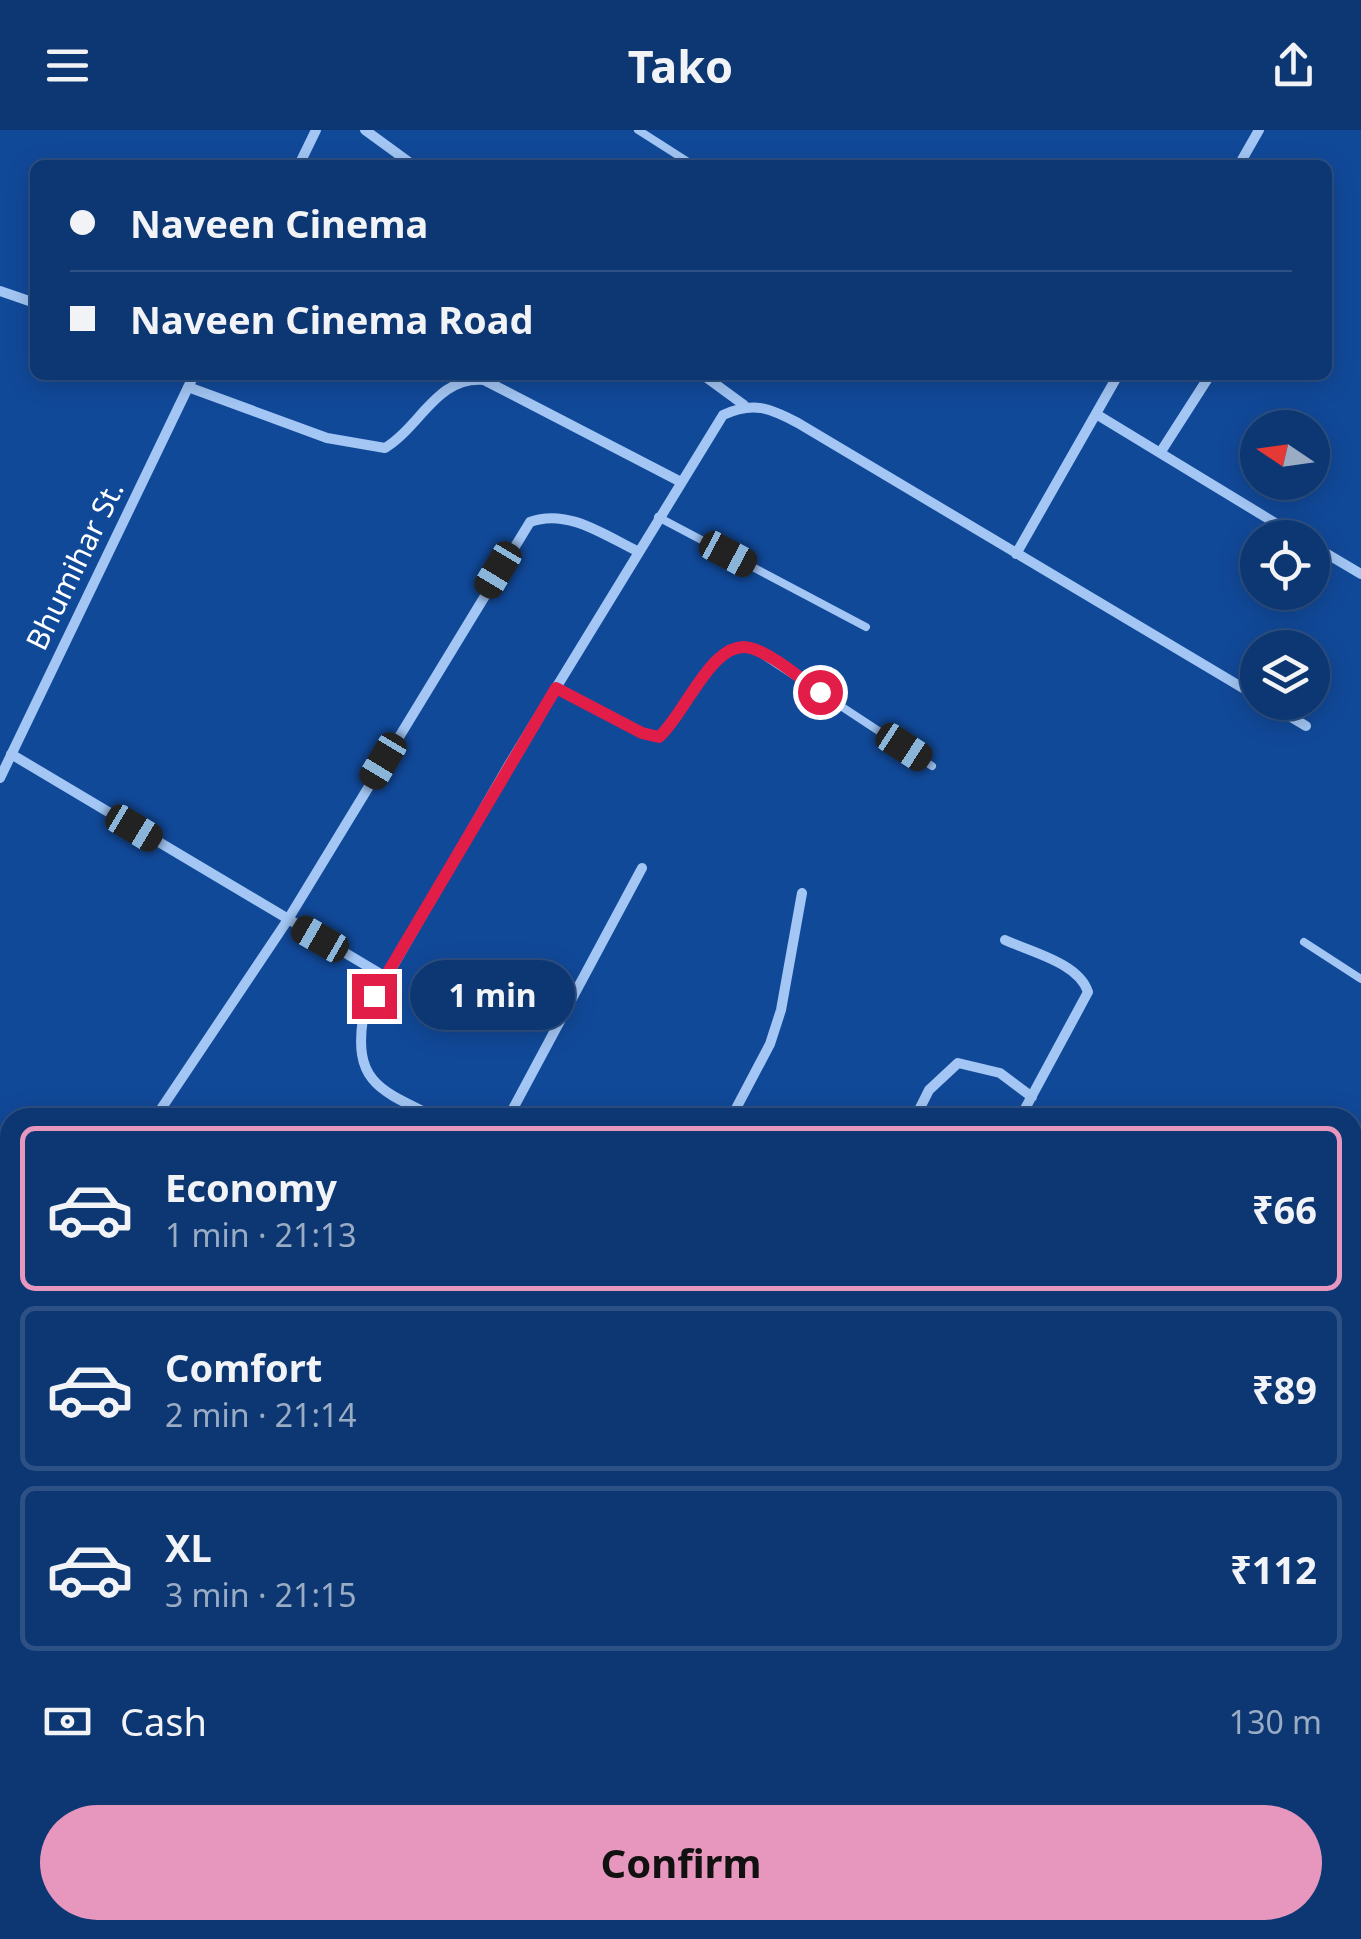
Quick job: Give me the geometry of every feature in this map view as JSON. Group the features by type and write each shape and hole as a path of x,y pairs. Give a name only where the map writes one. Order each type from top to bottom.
{"street":[{"path":"301,160 316,130"},
{"path":"365,130 407,160"},
{"path":"1242,160 1259,130"},
{"path":"0,291 30,302"},
{"name":"Bhumihar St.","path":"0,778 192,380"},
{"path":"188,387 328,438 385,448 407,434 445,388 462,380"},
{"path":"484,380 680,482"},
{"path":"709,380 744,405 770,408 798,423 1240,686"},
{"path":"1016,554 1115,380"},
{"path":"1160,453 1207,380"},
{"path":"419,1108 374,1082 358,1052 363,1018 384,976 658,517 723,415 744,405"},
{"path":"1096,414 1270,520"},
{"path":"162,1108 287,921 530,522 547,516 564,517 638,551"},
{"path":"1330,556 1361,574"},
{"path":"1296,720 1306,726"},
{"path":"12,754 384,976"},
{"path":"513,1108 642,868"},
{"path":"736,1108 770,1044 781,1010 802,893"},
{"path":"1005,940 1072,970 1084,980 1088,992 1026,1108"},
{"path":"920,1108 930,1090 958,1063 1000,1072 1032,1097"}],"lane":[{"path":"638,130 686,160"},
{"path":"658,517 866,626"},
{"path":"556,688 642,733 659,737 676,723 715,659 732,647 751,647 932,766"},
{"path":"1304,942 1361,980"}],"route":[{"path":"374,996 556,688 642,733 659,737 676,723 715,659 732,647 751,647 820,692"}]}
